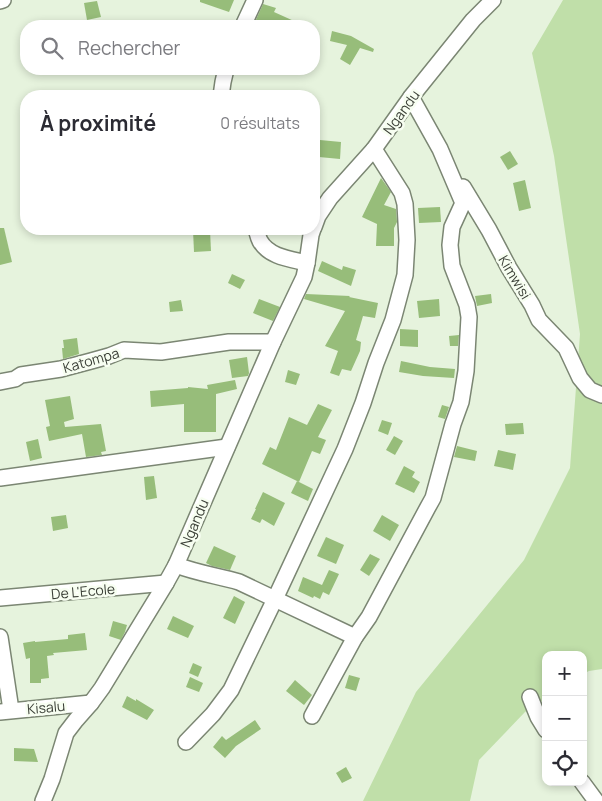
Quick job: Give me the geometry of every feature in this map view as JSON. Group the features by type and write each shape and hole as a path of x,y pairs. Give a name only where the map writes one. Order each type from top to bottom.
{"street":[{"path":"246,20 255,0"},
{"name":"Ngandu","path":"320,213 330,198 374,149 411,97 488,0"},
{"path":"222,90 225,75"},
{"path":"312,716 355,638 369,617 433,498 453,424 461,402 466,371 469,317 467,305 452,266 450,245 452,227 463,203 440,149 411,97"},
{"path":"186,742 213,714 231,690 345,449 393,320 405,275 407,240 405,204 402,193 374,149"},
{"name":"Kimwisi","path":"440,149 489,230 508,268 532,305 539,320 566,348 580,378 590,390 602,395"},
{"path":"258,235 259,240 268,250 280,257 307,263"},
{"name":"Ngandu","path":"42,801 52,779 66,733 91,704 176,564 273,342 304,277 311,235"},
{"name":"Katompa","path":"0,382 15,379 21,375 61,369 92,361 124,350 161,352 230,342 273,342"},
{"path":"0,478 227,447"},
{"path":"176,564 203,574 239,582 355,638"},
{"name":"De L'Ecole","path":"0,598 166,583"},
{"path":"0,637 6,711"},
{"path":"530,697 542,723"},
{"name":"Kisalu","path":"6,711 91,704"},
{"path":"585,786 596,801"}],"green space":[{"path":"563,0 602,0 602,669 587,672 587,651 542,651 542,701 525,712 479,760 470,801 363,801 416,692 524,560 570,468 580,334 554,156 532,53"}],"building":[{"path":"200,0 234,0 229,12 200,2"},
{"path":"97,1 101,17 87,20 84,3"},
{"path":"263,4 276,8 274,12 292,20 256,20"},
{"path":"332,31 351,36 374,49 373,52 360,48 350,65 340,59 347,45 330,41"},
{"path":"320,140 341,142 340,159 320,157"},
{"path":"510,151 518,164 508,170 500,157"},
{"path":"381,178 391,192 384,205 396,209 397,222 394,228 394,246 376,246 377,224 362,217"},
{"path":"525,180 531,208 519,211 513,183"},
{"path":"440,207 441,222 419,223 418,208"},
{"path":"0,228 4,228 12,262 0,265"},
{"path":"193,235 210,235 211,251 194,252"},
{"path":"322,261 342,270 343,266 356,270 351,286 318,271"},
{"path":"232,274 245,280 240,289 228,283"},
{"path":"306,294 350,296 378,303 375,318 363,316 356,340 361,342 360,351 351,371 342,369 339,376 330,373 338,351 325,346 345,311 304,299"},
{"path":"491,294 492,303 477,306 475,296"},
{"path":"259,299 280,307 273,321 253,313"},
{"path":"439,299 440,316 419,318 417,301"},
{"path":"181,300 183,311 170,312 169,302"},
{"path":"400,329 418,330 418,347 400,346"},
{"path":"459,335 458,346 450,346 449,336"},
{"path":"77,338 79,354 63,359 63,340"},
{"path":"247,357 248,376 232,378 229,360"},
{"path":"401,361 430,367 455,369 454,378 399,372"},
{"path":"288,370 300,374 296,385 285,382"},
{"path":"235,380 237,389 216,394 216,432 184,432 184,404 151,407 150,391 188,387 208,389 207,385"},
{"path":"70,396 74,419 64,422 65,427 101,424 106,451 101,452 102,455 86,457 82,434 49,441 46,427 50,426 45,400"},
{"path":"318,404 332,410 318,437 326,440 320,454 312,451 299,482 262,464 270,447 276,450 289,417 307,425"},
{"path":"442,405 449,407 445,419 438,417"},
{"path":"382,420 392,423 388,435 378,431"},
{"path":"523,423 524,434 506,435 505,424"},
{"path":"394,436 403,441 395,455 386,450"},
{"path":"38,439 42,458 30,461 26,442"},
{"path":"457,446 477,451 475,461 454,457"},
{"path":"498,450 516,454 513,470 494,466"},
{"path":"404,466 415,472 412,477 420,482 414,493 395,484"},
{"path":"154,476 157,498 146,500 144,477"},
{"path":"297,481 313,489 308,501 291,493"},
{"path":"263,492 285,503 274,526 262,519 260,523 251,519"},
{"path":"66,515 68,528 53,531 51,517"},
{"path":"382,515 399,525 390,541 373,531"},
{"path":"326,537 344,545 336,564 317,556"},
{"path":"214,546 236,556 230,570 206,563"},
{"path":"370,554 380,559 369,576 360,570"},
{"path":"329,570 339,574 329,595 323,592 320,599 298,591 303,577 322,585"},
{"path":"234,596 245,602 235,624 223,618"},
{"path":"173,616 194,626 188,638 167,629"},
{"path":"113,621 127,625 121,640 109,636"},
{"path":"85,633 87,650 53,653 54,655 47,656 49,678 41,679 41,683 30,683 30,658 26,659 23,643 68,639 68,635"},
{"path":"193,663 202,667 198,677 189,673"},
{"path":"349,675 360,678 356,691 345,688"},
{"path":"190,677 203,683 199,692 186,687"},
{"path":"295,680 312,695 304,705 286,691"},
{"path":"127,696 154,710 147,720 122,707"},
{"path":"255,720 261,729 236,746 225,758 213,747 222,736 226,740"},
{"path":"14,748 34,749 38,762 14,761"},
{"path":"346,767 352,778 342,783 336,773"}]}
